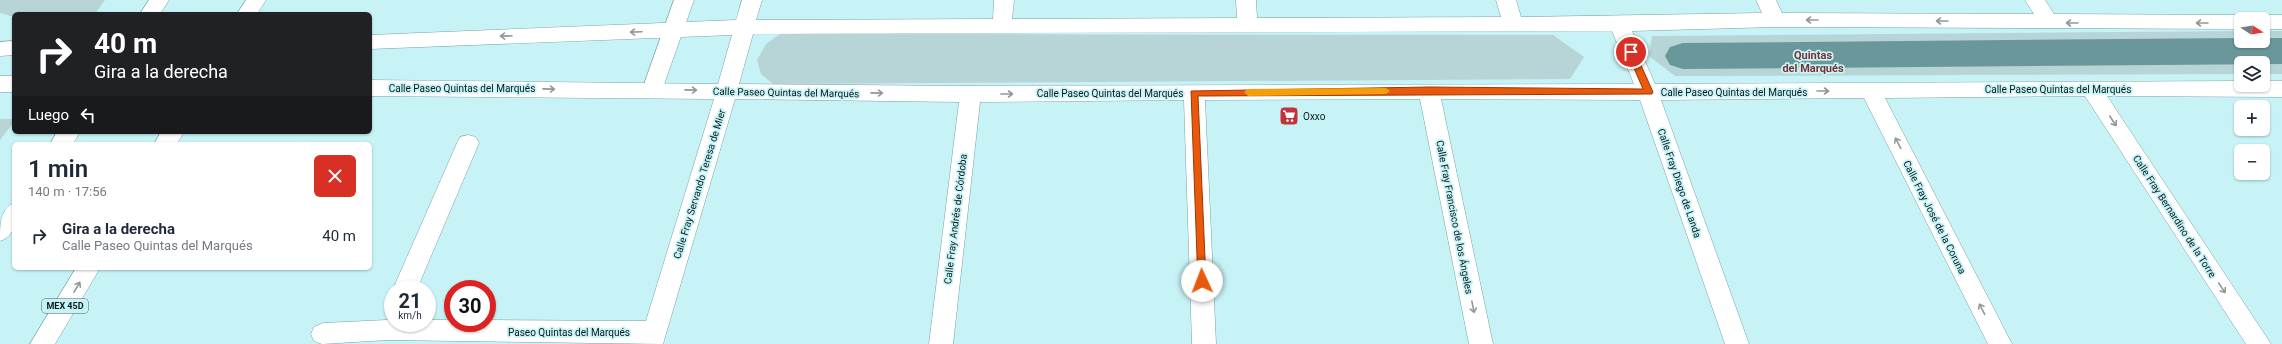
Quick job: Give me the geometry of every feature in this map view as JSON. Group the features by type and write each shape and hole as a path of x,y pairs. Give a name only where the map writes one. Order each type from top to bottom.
{"main road":[{"path":"151,12 159,0"},
{"path":"248,12 256,0"},
{"path":"652,90 675,30 684,0"},
{"name":"Calle Fray Servando Teresa de Mier","path":"653,338 746,27 752,0"},
{"path":"1002,26 1004,0"},
{"path":"1246,0 1247,24"},
{"path":"1506,0 1513,25"},
{"path":"1766,0 1775,20"},
{"path":"2035,0 2049,22"},
{"path":"372,42 746,27 1247,24 1513,25 1775,20 2234,22"},
{"path":"2270,22 2282,22"},
{"name":"Calle Fray Diego de Landa","path":"1619,24 1648,92 1737,344"},
{"path":"0,49 12,48"},
{"path":"0,84 12,84"},
{"name":"Calle Paseo Quintas del Marqués","path":"372,88 970,94 1430,91 1648,92 2091,88 2282,89"},
{"name":"Calle Fray Bernardino de la Torre","path":"2091,88 2259,344"},
{"name":"Calle Fray José de la Coruna","path":"1871,90 2000,344"},
{"name":"Calle Fray Francisco de los Ángeles","path":"1430,91 1480,344"},
{"path":"1194,93 1204,344"},
{"name":"Calle Fray Andrés de Córdoba","path":"941,344 970,94"},
{"path":"409,280 468,143"},
{"path":"0,232 12,215"},
{"name":"MEX 45D","path":"42,344 87,270"},
{"name":"Paseo Quintas del Marqués","path":"323,334 384,330"},
{"name":"Paseo Quintas del Marqués","path":"436,331 653,338"}],"shaded area":[{"path":"0,0 105,0 96,12 12,12 12,16 0,13"},
{"path":"2234,31 2234,48 2270,48 2270,31 2282,31 2282,74 2270,74 2270,56 2234,56 2234,74 1675,76 1649,56 1652,36"},
{"path":"780,34 1553,35 1584,57 1570,79 773,84 761,74 757,60 766,44"},
{"path":"0,119 12,119 12,125 0,140"}],"waterway":[{"path":"1683,56 2282,51"}],"slow traffic":[{"path":"1248,92 1386,91"}],"place":[{"name":"Oxxo","path":"1289,116"}],"district":[{"name":"Quintas del Marqués","path":"1813,61"}],"route":[{"path":"1202,281 1194,93 1430,91 1648,92 1631,52"}]}
